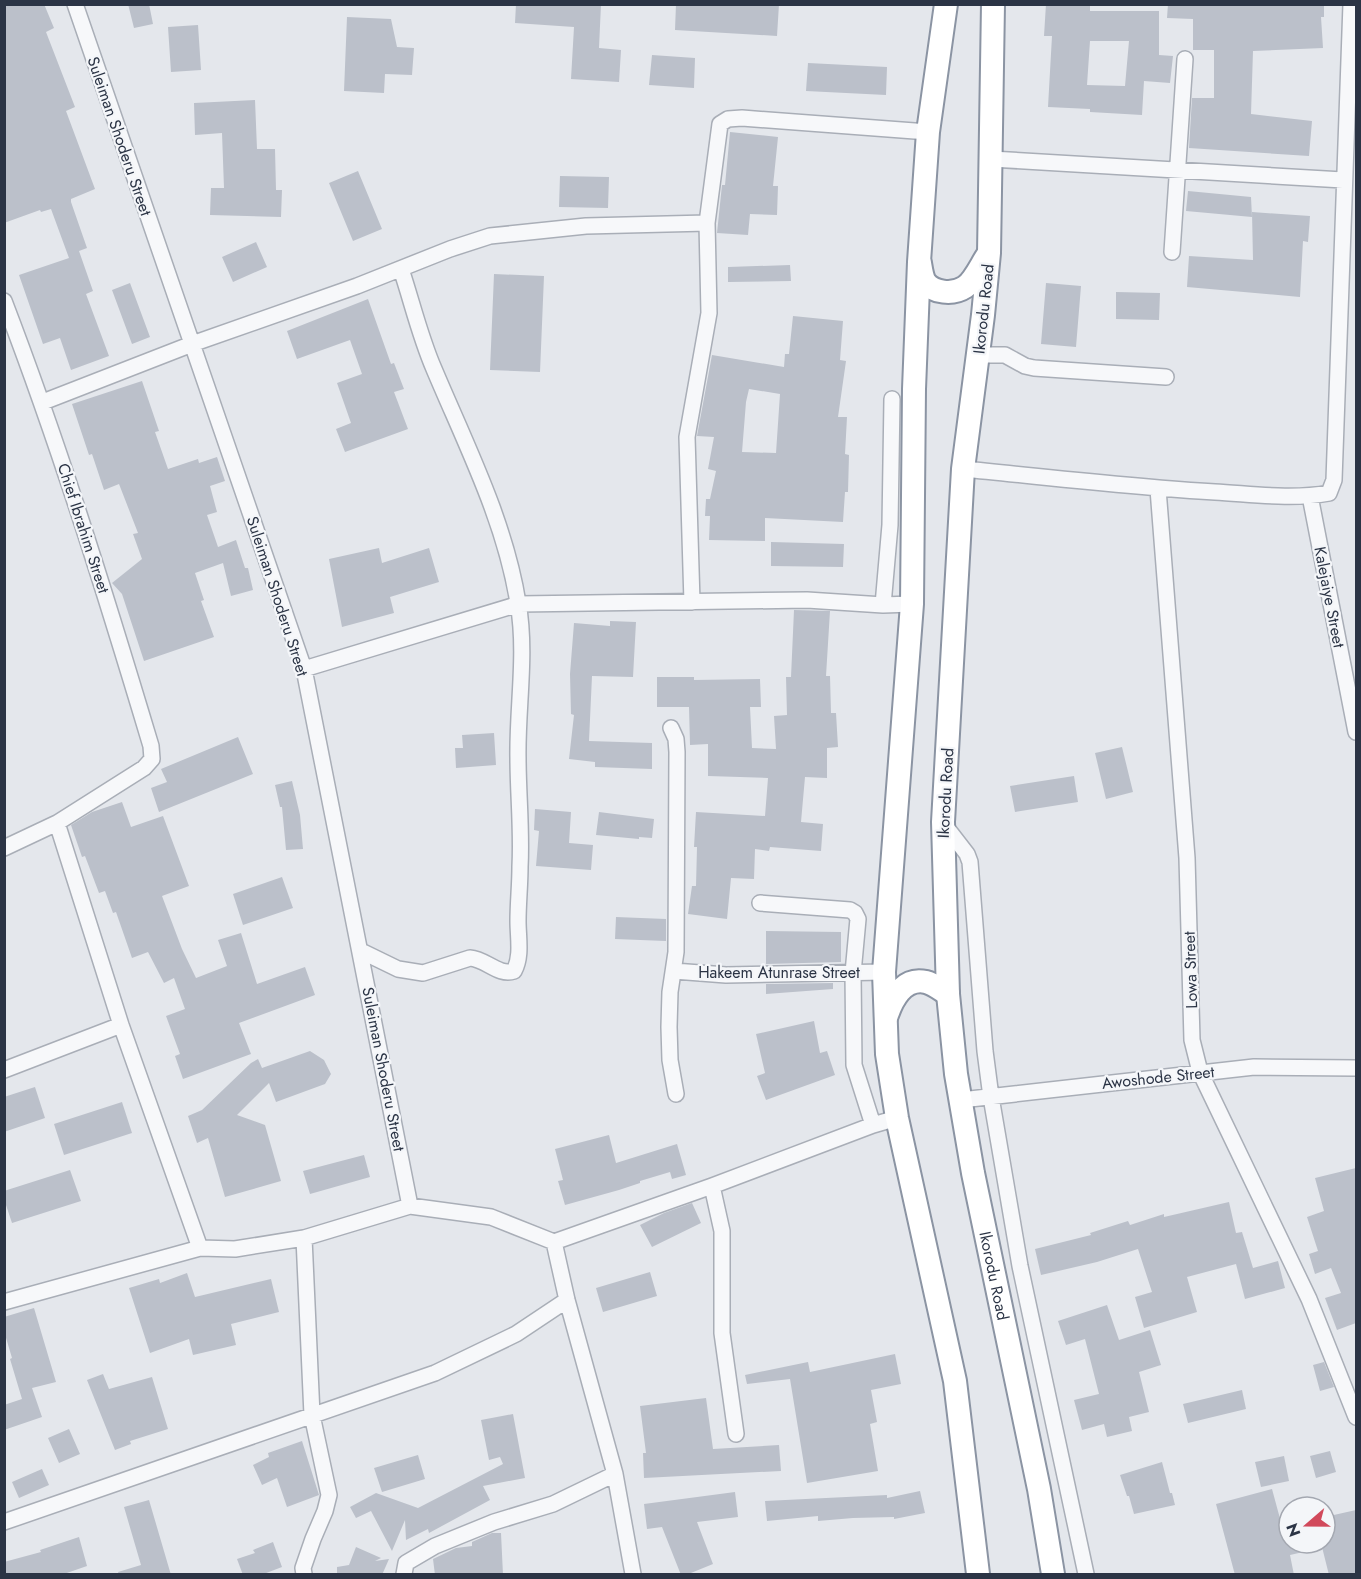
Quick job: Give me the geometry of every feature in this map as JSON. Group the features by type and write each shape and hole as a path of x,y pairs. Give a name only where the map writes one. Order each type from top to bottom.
{"highway":[{"path":"946,4 928,132 919,262 914,389 912,604 884,972 887,1054 897,1118 955,1381 978,1575"},
{"name":"Ikorodu Road","path":"993,4 989,253 963,469 943,822 948,994 956,1074 973,1173 1038,1489 1053,1575"},
{"path":"919,262 924,280 932,289 945,292 956,291 965,287 989,253"},
{"path":"885,1019 890,1005 901,988 908,983 927,982 948,994"}],"street":[{"name":"Suleiman Shoderu Street","path":"75,4 304,669 410,1206"},
{"path":"963,469 1158,489 1310,496 1329,492 1334,480 1351,4"},
{"path":"1172,252 1185,59"},
{"path":"692,602 687,437 709,313 707,223 720,124 728,119 741,118 928,132"},
{"path":"991,159 1343,180"},
{"path":"43,402 192,344 490,236 586,226 707,223"},
{"path":"361,951 398,969 423,973 470,958 478,959 502,971 514,971 519,954 518,923 522,838 518,758 521,652 519,604 506,550 489,500 471,451 433,367 401,269"},
{"name":"Chief Ibrahim Street","path":"4,301 43,402 98,567 151,746 152,759 144,768 57,823"},
{"path":"978,355 1005,355 1025,366 1034,368 1166,377"},
{"path":"883,605 891,525 892,399"},
{"name":"Lowa Street","path":"1158,489 1187,858 1192,1040 1200,1072 1309,1299 1356,1417"},
{"name":"Kalejaiye Street","path":"1310,496 1356,732"},
{"path":"304,669 519,604 807,600 883,605 912,604"},
{"path":"671,728 676,739 677,752 676,952 670,992 670,1060 676,1094"},
{"path":"943,822 967,854 970,862 991,1097 1020,1266 1086,1575"},
{"path":"4,848 57,823 121,1025 200,1248"},
{"path":"760,903 850,910 855,913 858,919 853,972 854,1065 873,1125"},
{"name":"Hakeem Atunrase Street","path":"674,971 726,975 884,972"},
{"path":"4,1070 121,1025"},
{"name":"Awoshode Street","path":"961,1100 1254,1067 1356,1068"},
{"path":"4,1302 200,1248 235,1249 304,1238 410,1206 491,1217 554,1242 897,1118"},
{"path":"712,1186 722,1231 722,1333 736,1434"},
{"path":"304,1238 312,1415 328,1495 326,1511 303,1568 304,1575"},
{"path":"554,1242 567,1300 615,1474 633,1575"},
{"path":"4,1521 435,1373 516,1334 567,1300"},
{"path":"404,1575 406,1563 435,1546 494,1522 553,1504 615,1474"}],"building":[{"path":"4,4 44,4 54,28 46,32 75,107 66,111 95,189 71,199 71,202 87,248 79,251 93,291 86,294 109,356 71,370 60,338 43,344 19,275 69,258 51,209 41,212 40,210 4,223"},
{"path":"128,4 149,4 153,24 134,28"},
{"path":"516,4 601,4 599,48 621,50 619,82 571,79 574,27 515,23"},
{"path":"676,4 779,4 777,36 675,30"},
{"path":"1046,4 1090,4 1090,11 1159,11 1159,55 1173,56 1170,83 1144,81 1142,115 1048,107 1052,36 1044,36","holes":["1090,41 1129,41 1125,86 1087,85"]},
{"path":"1168,4 1324,4 1324,17 1321,17 1323,48 1253,51 1251,114 1312,121 1309,156 1189,148 1192,98 1214,98 1214,50 1193,50 1193,19 1167,18"},
{"path":"347,17 391,19 397,47 414,48 412,75 385,74 384,93 344,91"},
{"path":"198,25 201,70 171,72 168,27"},
{"path":"652,55 695,58 694,88 649,85"},
{"path":"808,63 887,67 886,95 806,91"},
{"path":"255,100 257,149 275,149 276,190 282,190 281,217 210,215 211,188 224,188 222,133 195,135 194,103"},
{"path":"730,132 778,137 773,186 778,186 777,215 750,214 748,235 717,233 722,185 725,185"},
{"path":"358,171 382,229 353,241 329,183"},
{"path":"560,176 609,177 608,208 559,207"},
{"path":"1188,191 1251,197 1252,217 1186,211"},
{"path":"1252,212 1310,216 1308,242 1303,241 1300,297 1187,287 1189,256 1253,260"},
{"path":"256,242 267,267 233,282 222,257"},
{"path":"790,265 791,281 728,282 728,267"},
{"path":"494,274 544,276 540,372 490,370"},
{"path":"130,283 150,337 132,344 112,290"},
{"path":"1046,283 1081,286 1076,347 1041,344"},
{"path":"1116,292 1160,293 1159,320 1116,319"},
{"path":"368,299 391,364 394,363 404,389 394,392 408,429 345,452 336,429 351,423 337,383 362,374 350,340 297,359 287,331"},
{"path":"793,316 843,321 840,360 846,361 838,417 847,417 845,454 849,455 848,492 845,492 843,522 765,518 765,541 709,540 710,516 705,516 706,499 710,499 716,471 708,469 714,437 697,436 712,355 784,367 785,354 789,354","holes":["749,389 780,394 776,453 742,452"]},
{"path":"142,381 159,431 155,432 168,469 198,459 199,463 217,457 225,481 210,486 217,512 207,515 218,547 236,540 245,568 248,568 253,590 231,596 223,563 195,573 204,600 201,601 214,637 144,661 122,594 112,583 142,559 133,534 138,533 119,484 104,490 92,454 89,455 72,404"},
{"path":"771,542 844,544 843,567 771,566"},
{"path":"379,548 382,563 429,548 439,582 390,597 394,613 342,627 329,559"},
{"path":"794,610 830,611 826,676 830,676 831,713 836,713 838,747 827,748 827,778 805,777 801,822 823,824 821,851 770,847 769,851 755,849 754,879 731,878 727,919 688,914 692,886 696,886 697,847 694,847 696,812 765,816 768,778 708,776 708,744 690,745 689,707 657,707 657,677 694,677 694,680 760,679 761,707 750,707 752,748 776,749 774,716 787,715 786,677 791,677"},
{"path":"610,621 636,622 633,677 592,676 589,741 652,743 652,769 595,767 595,762 569,759 574,715 571,714 570,674 574,623 610,626"},
{"path":"494,733 496,765 456,768 455,748 463,748 462,735"},
{"path":"238,737 253,774 159,812 151,788 167,782 161,769"},
{"path":"1122,747 1133,792 1106,799 1095,753"},
{"path":"1074,776 1078,802 1015,812 1010,786"},
{"path":"292,781 300,815 303,849 286,850 282,807 280,807 275,785"},
{"path":"122,802 131,827 163,816 189,886 162,896 182,949 196,978 227,966 218,940 241,933 257,984 305,967 315,995 239,1023 251,1054 183,1079 175,1056 180,1054 166,1016 185,1009 174,978 164,983 148,952 132,958 116,912 113,913 105,891 99,893 85,856 82,857 71,825 92,812"},
{"path":"535,809 571,812 569,843 593,845 591,870 536,866 539,831 534,830"},
{"path":"599,812 654,819 652,838 596,835"},
{"path":"282,877 293,908 243,925 233,894"},
{"path":"616,917 666,919 666,941 615,939"},
{"path":"766,931 841,932 841,962 766,964"},
{"path":"833,983 833,989 766,994 766,984"},
{"path":"814,1021 820,1053 827,1051 835,1075 766,1100 757,1076 765,1073 756,1034"},
{"path":"310,1051 324,1060 331,1074 325,1084 276,1102 269,1083 237,1115 265,1125 281,1181 225,1197 208,1138 197,1143 188,1116 202,1110 258,1059 262,1068"},
{"path":"35,1087 45,1118 4,1132 4,1097"},
{"path":"122,1102 132,1133 64,1155 54,1124"},
{"path":"609,1135 616,1163 677,1144 686,1175 672,1179 670,1172 619,1190 565,1205 558,1181 563,1180 555,1149"},
{"path":"364,1155 370,1177 310,1194 303,1171"},
{"path":"1356,1168 1356,1323 1337,1330 1325,1298 1341,1293 1331,1268 1315,1274 1309,1254 1318,1251 1307,1217 1324,1211 1315,1178"},
{"path":"70,1170 81,1201 12,1223 4,1199 4,1191"},
{"path":"1229,1202 1236,1233 1242,1232 1253,1268 1278,1261 1285,1288 1245,1299 1236,1264 1187,1277 1197,1312 1144,1328 1135,1297 1152,1292 1138,1249 1097,1262 1041,1275 1035,1249 1091,1235 1090,1233 1128,1221 1130,1225 1164,1214 1164,1217"},
{"path":"692,1203 701,1223 652,1247 640,1225"},
{"path":"650,1272 657,1296 603,1312 596,1288"},
{"path":"187,1273 195,1297 271,1279 279,1312 231,1324 236,1345 193,1355 189,1339 150,1353 129,1288 159,1279 160,1283"},
{"path":"1107,1305 1119,1340 1150,1330 1161,1365 1139,1372 1149,1412 1129,1417 1132,1431 1107,1437 1104,1424 1082,1430 1074,1400 1099,1394 1085,1339 1066,1345 1058,1321"},
{"path":"34,1308 56,1382 32,1388 42,1417 4,1430 4,1405 22,1399 10,1359 12,1358 4,1331 4,1317"},
{"path":"895,1354 901,1384 871,1390 877,1422 870,1424 878,1471 807,1483 790,1379 747,1384 745,1375 808,1362 810,1372"},
{"path":"1324,1362 1334,1387 1320,1391 1313,1365"},
{"path":"103,1374 109,1389 152,1377 168,1429 130,1441 131,1444 115,1450 87,1380"},
{"path":"1242,1390 1246,1409 1188,1423 1183,1404"},
{"path":"706,1398 713,1449 779,1445 781,1471 644,1478 643,1453 646,1453 640,1406"},
{"path":"513,1414 525,1478 483,1486 490,1500 429,1533 428,1529 406,1540 405,1520 392,1551 371,1511 356,1518 350,1507 376,1493 418,1508 503,1464 500,1457 489,1460 481,1420"},
{"path":"69,1429 80,1454 59,1463 48,1438"},
{"path":"302,1441 319,1495 287,1507 277,1478 262,1485 253,1465 269,1457 268,1453"},
{"path":"1330,1451 1336,1472 1316,1478 1310,1456"},
{"path":"418,1455 425,1479 382,1492 374,1468"},
{"path":"1284,1456 1289,1481 1261,1487 1255,1462"},
{"path":"1162,1462 1175,1505 1134,1514 1120,1475"},
{"path":"42,1469 49,1485 19,1498 12,1482"},
{"path":"1272,1489 1277,1508 1277,1555 1290,1555 1294,1575 1235,1575 1216,1504"},
{"path":"920,1491 925,1513 894,1519 894,1517 853,1518 818,1521 818,1516 767,1521 765,1501 887,1495 887,1498"},
{"path":"735,1492 738,1517 697,1522 713,1564 681,1575 662,1527 647,1529 644,1504"},
{"path":"149,1500 171,1575 119,1575 118,1572 141,1565 124,1507"},
{"path":"1356,1510 1356,1575 1329,1575 1324,1555 1337,1555 1337,1514"},
{"path":"492,1533 501,1533 503,1575 435,1575 433,1559 456,1548 472,1546 472,1542"},
{"path":"79,1537 87,1566 61,1575 4,1575 4,1562 41,1552 40,1550"},
{"path":"273,1542 282,1567 261,1575 243,1575 237,1559 255,1553 253,1550"},
{"path":"356,1547 381,1558 375,1561 389,1559 382,1575 337,1575 337,1567 349,1565"}]}
